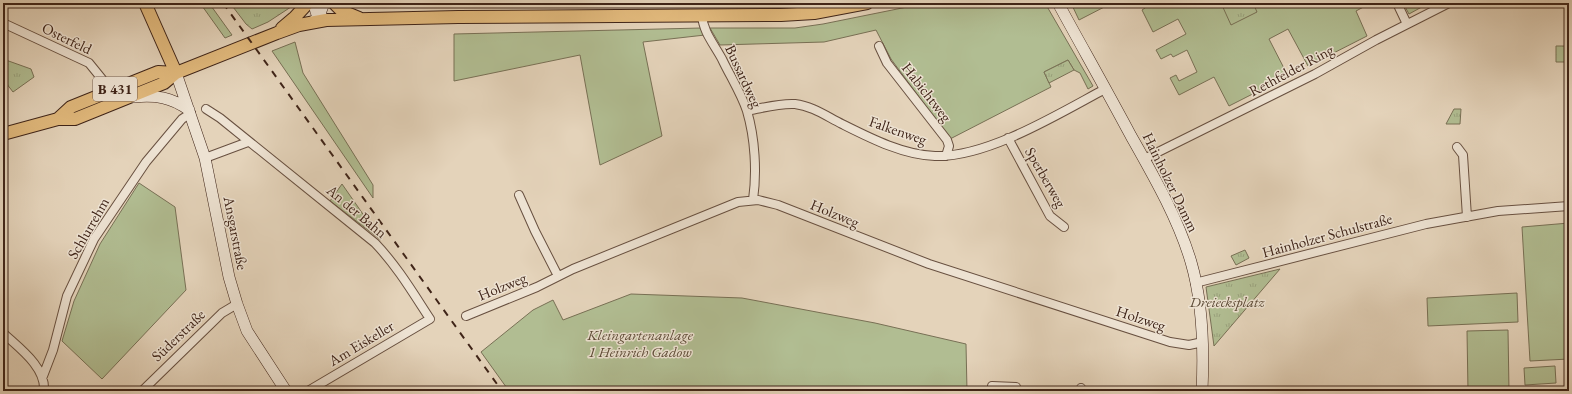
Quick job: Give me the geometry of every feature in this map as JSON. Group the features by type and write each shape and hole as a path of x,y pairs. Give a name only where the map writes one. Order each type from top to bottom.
{"main road":[{"path":"145,3 176,73"},
{"path":"277,33 308,3"},
{"path":"334,3 342,10 360,19"},
{"name":"B 431","path":"3,134 58,119 75,119 164,83 176,73 277,33 320,19 798,14 840,9 867,3"},
{"name":"B 431","path":"58,119 71,107 158,72 176,73"}],"street":[{"path":"314,3 316,12 320,19"},
{"path":"320,19 324,3"},
{"name":"Hainholzer Damm","path":"1058,3 1144,159 1182,235 1191,262 1203,342 1202,391"},
{"path":"1397,3 1407,24"},
{"name":"Rethfelder Ring","path":"1144,159 1315,74 1449,3"},
{"name":"Bussardweg","path":"702,15 705,30 718,52 747,111 751,130 755,177 753,200"},
{"name":"Osterfeld","path":"3,23 89,63 102,80 107,92"},
{"name":"Habichtweg","path":"879,46 887,63 947,140 949,146 946,156"},
{"name":"Ansgarstraße","path":"176,73 206,158 229,277 237,304 247,331 286,391"},
{"name":"Falkenweg","path":"747,111 785,104 808,107 886,144 925,155 946,156 985,148 1105,89"},
{"path":"124,99 148,96 166,97 179,102 190,112"},
{"name":"An der Bahn","path":"206,109 220,118 375,243 409,286 430,319"},
{"name":"Schlurrehm","path":"43,376 54,350 67,296 94,239 146,162 179,122 190,112"},
{"name":"Sperberweg","path":"1008,138 1050,216 1064,227"},
{"path":"206,158 248,142"},
{"path":"1457,147 1463,155 1467,217"},
{"path":"519,195 535,231 558,276"},
{"name":"Holzweg","path":"466,316 537,287 558,276 738,202 753,200 778,205 929,264 1170,342 1189,345 1203,342"},
{"name":"Hainholzer Schulstraße","path":"1195,283 1405,229 1498,211 1569,206"},
{"name":"Süderstraße","path":"142,391 222,313 237,304"},
{"name":"Am Eiskeller","path":"308,391 430,319"},
{"path":"3,332 27,356 43,376 44,391"},
{"path":"992,386 1016,387 1016,391"}],"green space":[{"path":"200,3 209,3 232,35 225,38"},
{"path":"230,3 297,3 268,22 252,29 246,24"},
{"path":"362,3 782,3 362,7"},
{"path":"927,3 1045,3 1093,86 1088,89 1080,73 1074,70 1068,60 1044,72 1051,87 950,139 891,59 876,30 824,42 720,45 710,28 795,28 823,24"},
{"path":"1071,3 1112,3 1079,20"},
{"path":"1142,3 1371,3 1356,11 1367,36 1308,66 1288,29 1269,39 1288,76 1229,106 1214,77 1179,95 1170,78 1176,75 1179,81 1197,72 1187,50 1173,57 1171,54 1161,59 1156,50 1186,34 1178,19 1153,32 1142,10 1145,8"},
{"path":"1221,3 1253,3 1257,12 1231,25"},
{"path":"1403,3 1429,3 1409,14"},
{"path":"701,28 705,35 643,42 662,136 600,165 580,55 454,81 454,34"},
{"path":"295,42 303,73 373,185 373,198 272,51"},
{"path":"1556,46 1569,46 1569,62 1556,62"},
{"path":"3,59 31,69 34,77 13,92 3,79"},
{"path":"1068,60 1074,70 1049,83 1044,72"},
{"path":"1454,109 1461,109 1460,124 1446,124"},
{"path":"139,183 175,207 186,290 102,379 62,341 74,301 100,244"},
{"path":"342,184 381,240 330,201"},
{"path":"1569,223 1569,359 1530,361 1522,227"},
{"path":"1245,250 1249,258 1236,265 1231,256"},
{"name":"Dreiecksplatz","path":"1280,269 1214,346 1206,287"},
{"path":"1517,293 1518,322 1428,326 1427,298"},
{"name":"Kleingartenanlage 1 Heinrich Gadow","path":"631,294 742,298 875,323 966,344 967,391 509,391 481,352 533,310 553,300 563,320"},
{"path":"1508,330 1509,391 1468,391 1467,331"},
{"path":"1555,366 1556,383 1525,385 1524,368"}],"railway":[{"path":"223,3 502,391"}]}
